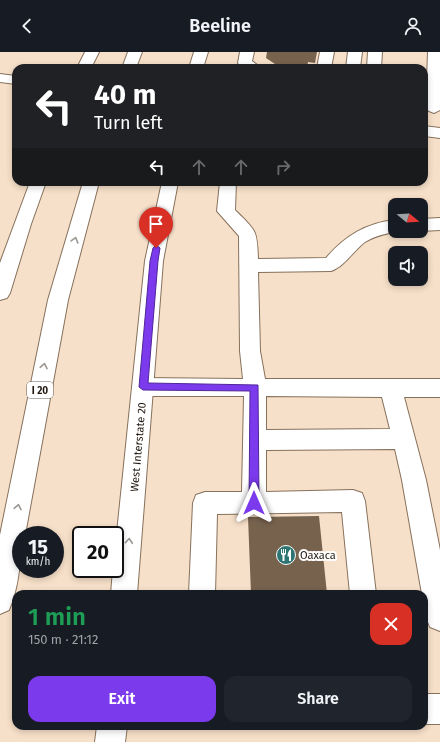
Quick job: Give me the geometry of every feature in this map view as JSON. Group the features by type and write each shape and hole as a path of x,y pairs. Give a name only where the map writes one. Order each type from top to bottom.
{"main road":[{"path":"197,64 201,52"},
{"path":"247,52 245,63 247,64"},
{"path":"325,64 327,52"},
{"path":"354,64 355,52"},
{"path":"374,64 376,52"},
{"path":"433,108 435,52"},
{"path":"0,78 12,80"},
{"path":"428,132 440,133"},
{"path":"0,293 22,224 36,186"},
{"name":"I 20","path":"0,601 58,300 90,186"},
{"name":"West Interstate 20","path":"124,590 154,261 169,186"},
{"path":"228,186 226,211 231,218 244,227 248,236 250,351 255,387 254,503"},
{"path":"0,248 22,224"},
{"path":"428,225 440,224"},
{"path":"248,266 331,264 360,236 388,226"},
{"path":"143,387 440,388"},
{"path":"391,388 415,486 440,617"},
{"path":"254,440 404,439"},
{"path":"202,590 205,503 353,501 362,590"},
{"path":"428,709 440,709"},
{"path":"110,742 112,730"}],"building":[{"path":"267,52 317,52 315,63 308,62 308,64 275,64 266,58"},
{"name":"Oaxaca","path":"319,516 327,590 251,590 248,517"}],"place":[{"name":"Oaxaca","path":"286,555"}],"route":[{"path":"156,248 143,387 255,387 254,503"}]}
